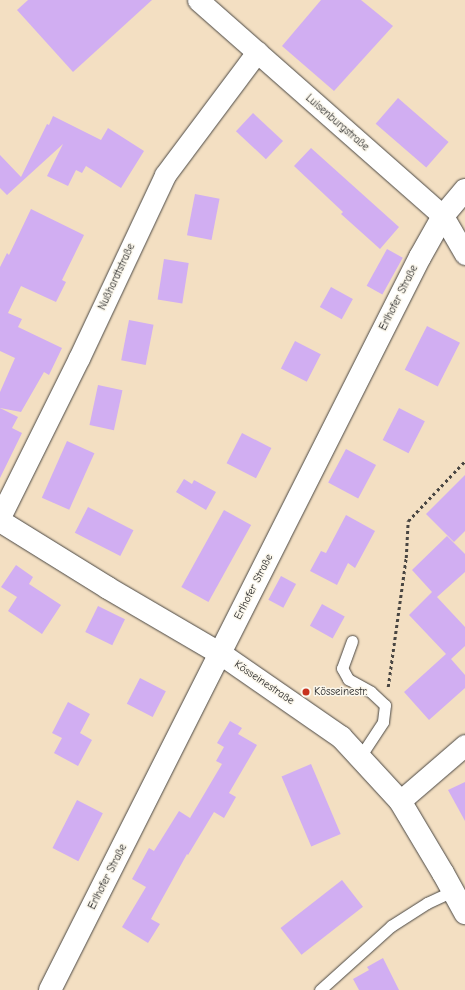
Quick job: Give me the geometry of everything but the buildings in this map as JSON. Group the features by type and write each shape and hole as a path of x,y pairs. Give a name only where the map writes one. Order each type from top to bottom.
{"street":[{"name":"Luisenburgstraße","path":"198,0 443,216 465,254"},
{"name":"Nußhardtstraße","path":"0,517 79,358 166,175 257,52"},
{"name":"Erlhofer Straße","path":"50,990 221,654 420,257 443,216 465,190"},
{"name":"Kösseinestraße","path":"0,521 108,588 221,654 341,737 400,801 454,891 465,913"},
{"path":"400,801 465,745"}],"lane":[{"path":"352,641 342,668 348,679 371,692 385,705 383,722 360,757"},
{"path":"320,990 391,926 427,903 454,891"}],"path":[{"path":"385,705 406,558 408,521 465,461"}],"place":[{"name":"Kösseinestr.","path":"306,692"}]}
